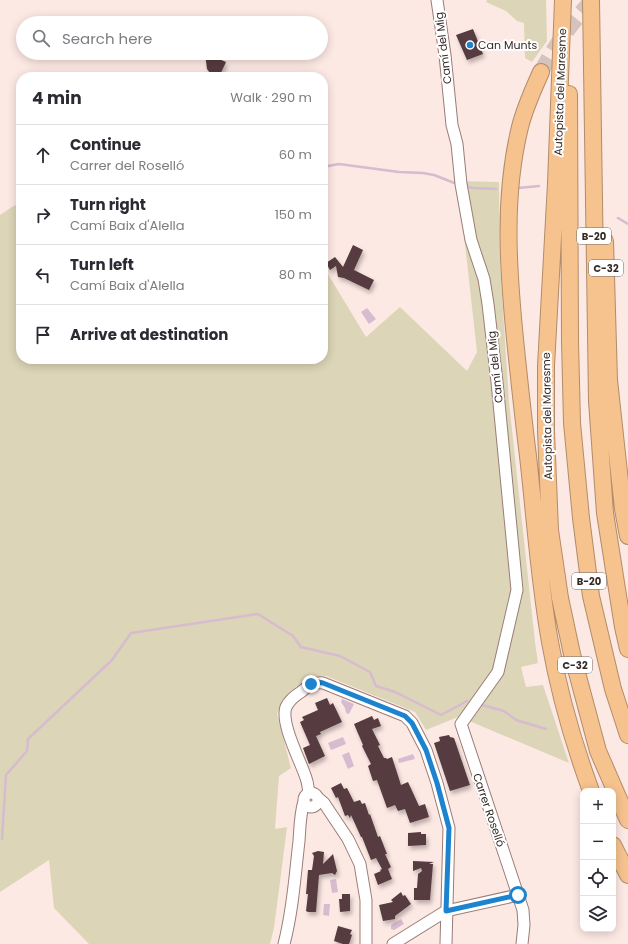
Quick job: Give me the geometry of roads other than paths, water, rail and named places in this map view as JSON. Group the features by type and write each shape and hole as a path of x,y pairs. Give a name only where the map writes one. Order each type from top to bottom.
{"highway":[{"name":"Autopista del Maresme","path":"564,0 546,366 550,530 560,598 572,654 598,751 628,820"},
{"name":"B-20","path":"564,0 570,117 570,334 572,423 581,518 591,596 613,689 628,735"},
{"name":"B-20","path":"591,0 597,401 605,513 628,649"},
{"name":"C-32","path":"599,0 609,380 623,509 628,536"},
{"path":"541,72 527,104 516,144 511,178 508,246 511,304 544,603 550,641 563,704 576,749 590,788"},
{"path":"544,603 549,503"},
{"path":"616,851 628,875"}],"street":[{"name":"Camí del Mig","path":"437,0 452,126 457,144 461,184 471,240 484,279 488,304 498,389 517,590 498,672 461,724"},
{"path":"311,801 307,778 294,750 285,716 287,706 297,694 311,684 318,682 323,683 405,716 409,719 420,736 426,750 437,783 449,828 446,944"},
{"name":"Carrer Roselló","path":"461,724 523,910 524,917 522,944"},
{"path":"311,801 324,803 348,839 360,864 366,900 366,944"},
{"path":"284,944 290,922 301,811 311,801"},
{"path":"393,944 446,911 518,895"}],"waterway":[{"path":"328,166 339,164 399,172 423,173 434,175 457,184"},
{"path":"464,186 496,189"},
{"path":"518,188 539,186"},
{"path":"618,218 628,224"},
{"path":"2,839 6,775 27,751 28,739 112,660 131,633 258,614 293,636 301,647 340,656 370,672 376,686 395,692 441,715 467,701"},
{"path":"482,705 504,711 516,720 546,729"}],"tunnel":[{"path":"541,72 564,34 593,0"}],"place":[{"name":"Can Munts","path":"470,45"}]}
